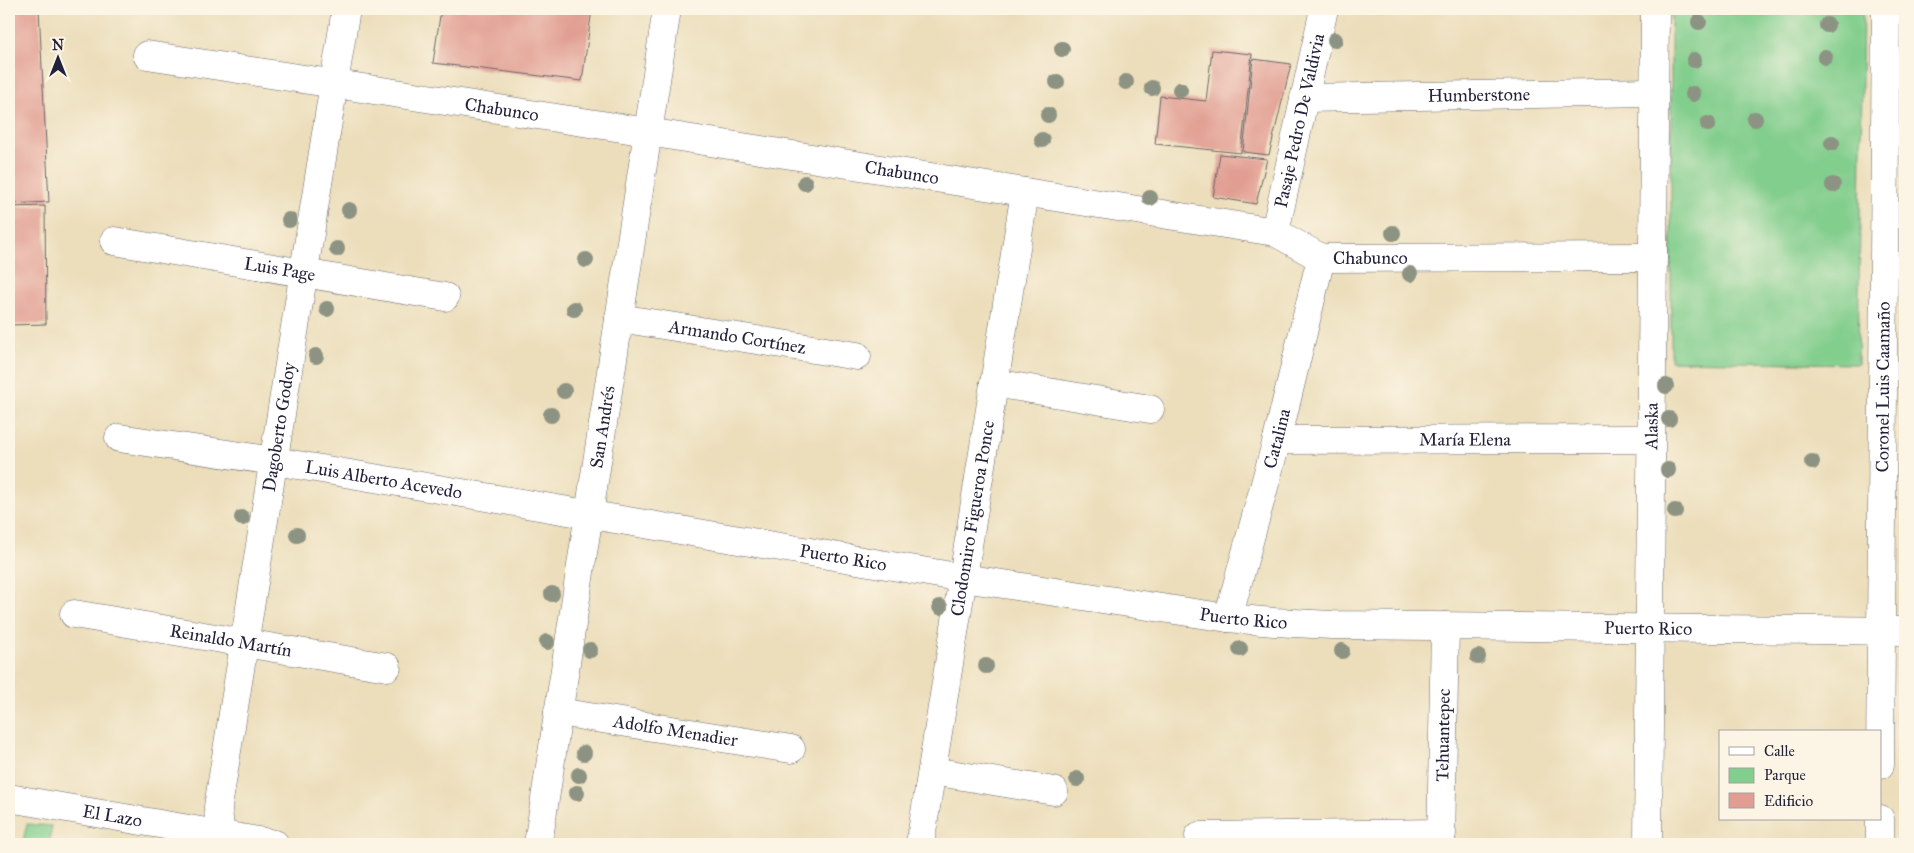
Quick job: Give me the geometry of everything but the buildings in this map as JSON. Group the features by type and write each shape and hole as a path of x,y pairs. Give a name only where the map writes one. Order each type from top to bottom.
{"street":[{"name":"Dagoberto Godoy","path":"220,840 218,807 346,9"},
{"name":"San Andrés","path":"538,844 667,9"},
{"name":"Pasaje Pedro De Valdivia","path":"1275,232 1324,9"},
{"name":"Alaska","path":"1648,844 1655,9"},
{"name":"Coronel Luis Caamaño","path":"1882,744 1893,631 1886,9"},
{"name":"Chabunco","path":"147,55 648,132 1275,232 1321,258 1653,257"},
{"name":"Humberstone","path":"1304,98 1654,92"},
{"name":"Clodomiro Figueroa Ponce","path":"920,844 1025,192"},
{"name":"Luis Page","path":"114,242 445,298"},
{"name":"Catalina","path":"1228,618 1277,440 1321,258"},
{"name":"Armando Cortínez","path":"620,318 857,356"},
{"path":"994,383 1150,409"},
{"name":"Luis Alberto Acevedo","path":"119,438 274,461 589,515"},
{"name":"María Elena","path":"1277,440 1651,439"},
{"name":"Puerto Rico","path":"589,515 963,578 1228,618 1313,624 1893,631"},
{"name":"Reinaldo Martín","path":"74,614 387,667"},
{"name":"Tehuantepec","path":"1442,838 1445,626"},
{"name":"Adolfo Menadier","path":"558,712 791,748"},
{"path":"932,771 1054,791"},
{"name":"El Lazo","path":"10,805 220,840 275,844"},
{"path":"1880,820 1880,844"},
{"path":"1198,836 1442,838"}],"green space":[{"path":"1671,9 1863,9 1858,364 1671,361"},
{"path":"27,824 52,826 49,844 22,844"}]}
